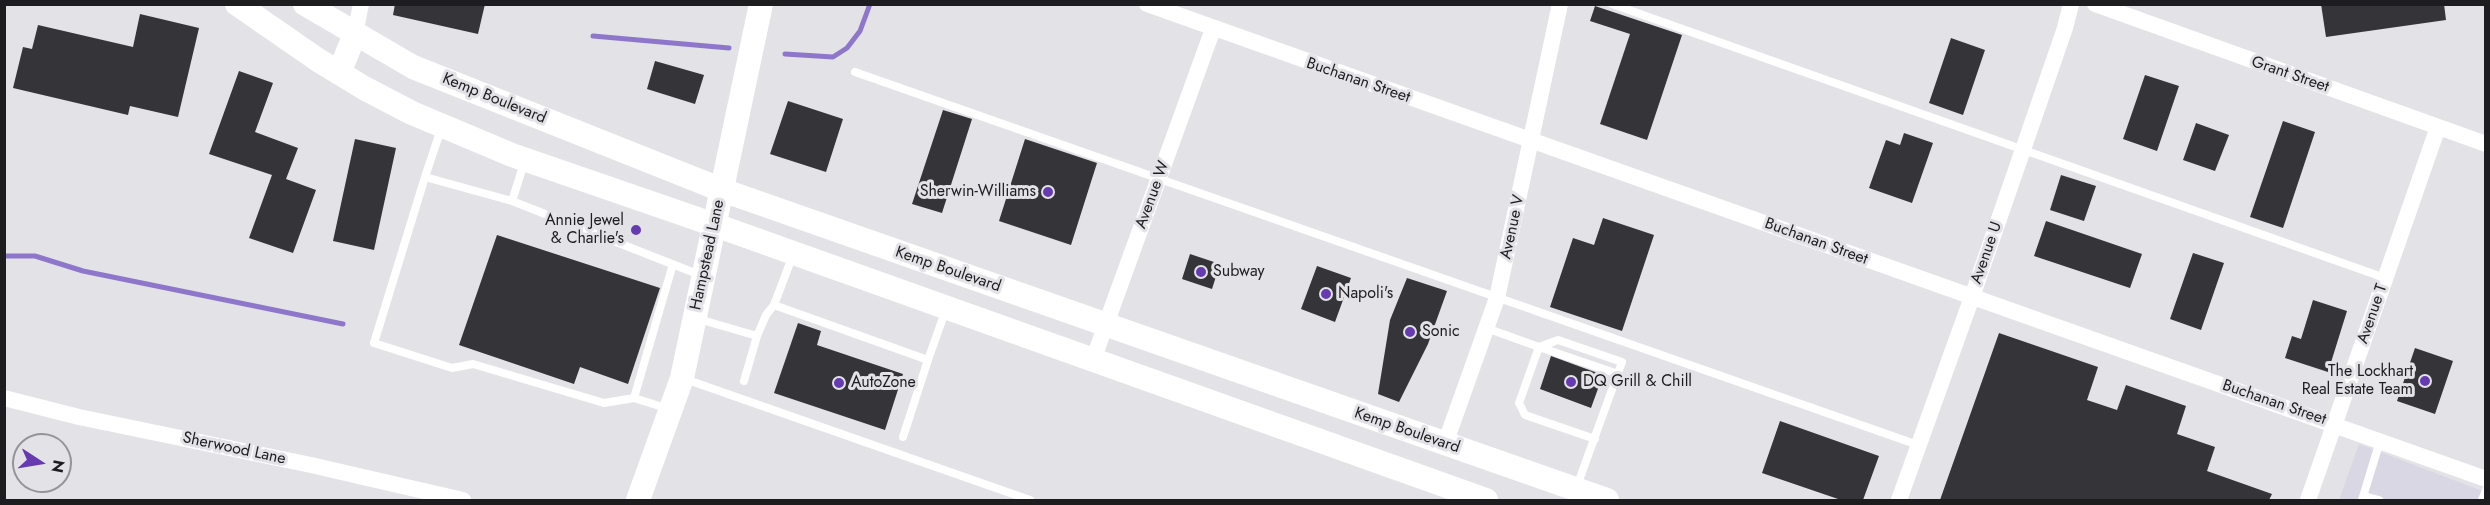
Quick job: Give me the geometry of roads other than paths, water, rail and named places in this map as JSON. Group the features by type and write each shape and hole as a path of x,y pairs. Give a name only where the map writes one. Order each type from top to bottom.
{"main road":[{"path":"237,4 339,73 412,113 525,160 715,225 793,255 1486,501"},
{"name":"Kemp Boulevard","path":"305,4 413,67 722,190 1607,501"},
{"name":"Hampstead Lane","path":"638,501 682,378 761,4"},
{"path":"339,73 355,34"},
{"path":"1430,480 1445,444"}],"street":[{"path":"355,34 361,4"},
{"name":"Buchanan Street","path":"1147,4 2486,479"},
{"name":"Avenue V","path":"1445,444 1497,298 1560,4"},
{"name":"Avenue U","path":"1899,501 2023,150 2071,4"},
{"name":"Grant Street","path":"2095,4 2486,144"},
{"name":"Avenue W","path":"1093,360 1213,29"},
{"name":"Avenue T","path":"2308,501 2438,127"},
{"name":"Sherwood Lane","path":"4,398 79,417 311,465 463,501"}],"lane":[{"path":"1612,4 2385,278"},
{"path":"855,72 1918,445"},
{"path":"442,126 374,343 452,368 473,364 604,403 634,398 671,409"},
{"path":"512,201 525,160"},
{"path":"425,177 512,201 704,276"},
{"path":"744,381 757,336 766,315 774,305 793,255"},
{"path":"634,398 674,264"},
{"path":"774,305 928,360"},
{"path":"903,437 946,308"},
{"path":"695,318 757,336"},
{"path":"1486,328 1618,374"},
{"path":"1539,347 1558,340 1622,362 1576,490"},
{"path":"1539,347 1519,403 1524,415 1595,439"},
{"path":"682,378 1030,501"},
{"path":"2379,501 2363,498 2380,441"},
{"path":"2482,501 2486,490"}],"waterway":[{"path":"785,54 833,57 847,48 860,31 870,4"},
{"path":"593,36 729,48"},
{"path":"4,256 35,256 83,271 343,324"}],"place":[{"name":"Sherwin-Williams","path":"1048,192"},
{"name":"Annie Jewel & Charlie's","path":"636,230"},
{"name":"Subway","path":"1201,272"},
{"name":"Napoli's","path":"1326,294"},
{"name":"Sonic","path":"1410,332"},
{"name":"The Lockhart Real Estate Team","path":"2425,381"},
{"name":"DQ Grill & Chill","path":"1571,382"},
{"name":"AutoZone","path":"839,383"}]}
